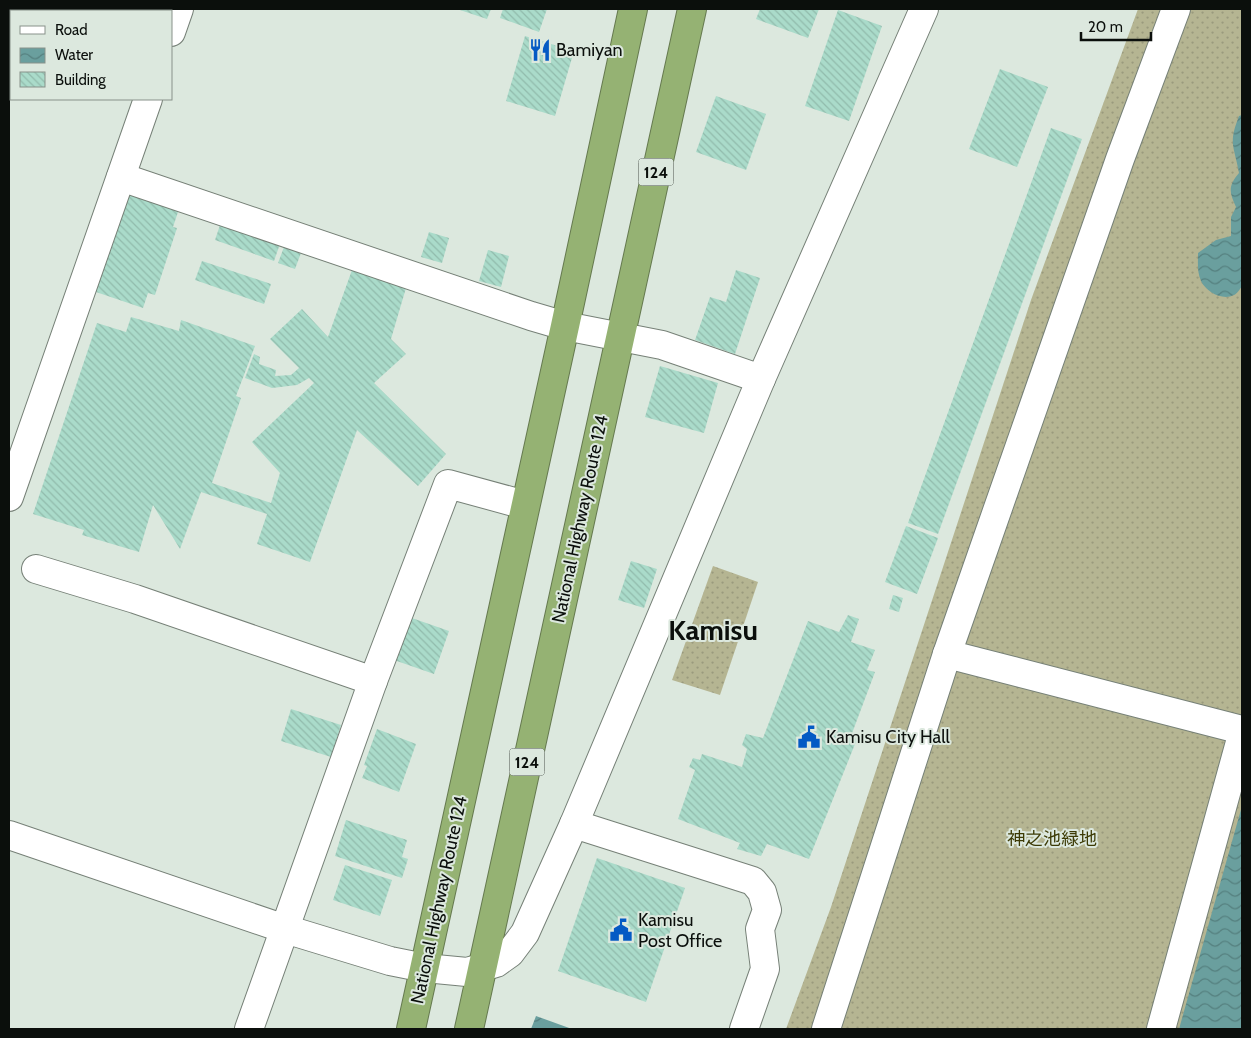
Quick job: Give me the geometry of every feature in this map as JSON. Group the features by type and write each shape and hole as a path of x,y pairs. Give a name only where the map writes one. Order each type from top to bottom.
{"highway":[{"name":"National Highway Route 124","path":"411,1029 633,9"},
{"name":"National Highway Route 124","path":"469,1029 692,9"}],"street":[{"path":"172,29 179,9"},
{"path":"9,835 284,929 390,961 424,968 467,972 496,964 510,952 525,933 574,824 761,379 924,9"},
{"path":"826,1029 947,654 1117,168 1176,9"},
{"path":"9,497 148,100"},
{"path":"122,177 494,304 565,326 662,345 761,379"},
{"path":"249,1029 373,681 448,484 525,505"},
{"path":"36,569 135,599 373,681"},
{"path":"947,654 1242,730"},
{"path":"1161,1029 1242,735"},
{"path":"574,824 753,881 762,892 767,910 760,929 765,969 744,1029"}],"green space":[{"name":"神之池緑地","path":"1138,9 1242,9 1242,1029 786,1029 831,907 1031,300"},
{"path":"713,566 758,582 720,695 672,680"}],"water":[{"path":"1242,115 1242,286 1235,294 1225,297 1211,292 1203,285 1199,274 1198,253 1216,240 1231,236 1231,217 1236,207 1232,197 1231,186 1239,173 1233,139 1239,116"},
{"path":"1242,806 1242,1029 1179,1029"},
{"path":"536,1016 572,1029 531,1029"}],"building":[{"path":"457,9 491,9 487,19"},
{"path":"503,9 547,9 539,32 500,18"},
{"path":"760,9 819,9 808,38 756,19"},
{"path":"838,10 882,26 849,121 805,106"},
{"path":"525,36 574,51 555,116 506,101"},
{"path":"1000,69 1048,87 1017,167 969,149"},
{"path":"716,96 766,114 746,170 696,152"},
{"path":"1051,128 1082,139 938,534 908,523"},
{"path":"129,192 179,209 173,227 177,228 155,295 148,293 143,308 96,292"},
{"path":"222,219 281,241 274,261 215,240"},
{"path":"429,232 449,238 442,263 421,257"},
{"path":"284,247 301,253 295,269 278,263"},
{"path":"488,250 509,256 501,287 479,281"},
{"path":"202,261 271,284 264,304 195,280"},
{"path":"352,270 406,288 391,339 406,354 374,383 446,454 418,486 357,430 310,562 257,544 267,514 201,492 180,549 153,505 139,552 82,535 84,530 33,514 97,323 126,332 131,317 179,331 181,320 255,346 236,396 241,398 212,483 271,503 280,473 252,442 314,383 309,378 297,385 272,388 245,378 254,354 260,357 259,364 276,370 275,376 291,375 299,368 270,339 302,309 328,337"},
{"path":"736,270 760,278 735,354 695,340 710,297 726,302"},
{"path":"660,366 718,383 704,433 645,417"},
{"path":"906,526 938,538 917,594 885,582"},
{"path":"631,561 657,569 644,608 618,600"},
{"path":"893,595 903,598 899,612 889,609"},
{"name":"Kamisu City Hall","path":"848,615 859,619 851,642 875,650 867,670 875,672 851,736 857,739 809,859 767,844 761,856 737,849 740,843 678,819 695,770 689,767 693,758 700,760 702,754 742,767 747,749 742,745 746,734 763,738 808,621 839,632"},
{"path":"409,617 449,631 434,674 394,660"},
{"path":"291,709 341,725 331,757 281,741"},
{"path":"377,729 416,744 399,792 362,778 367,766 364,765"},
{"path":"346,820 407,840 402,857 408,859 402,878 335,856"},
{"path":"597,858 685,888 646,1002 558,971"},
{"path":"345,865 392,880 380,916 333,900"}],"place":[{"name":"Bamiyan","path":"540,50"},
{"name":"Kamisu City Hall","path":"809,737"},
{"name":"Kamisu Post Office","path":"621,930"}],"district":[{"name":"Kamisu","path":"713,630"}]}
